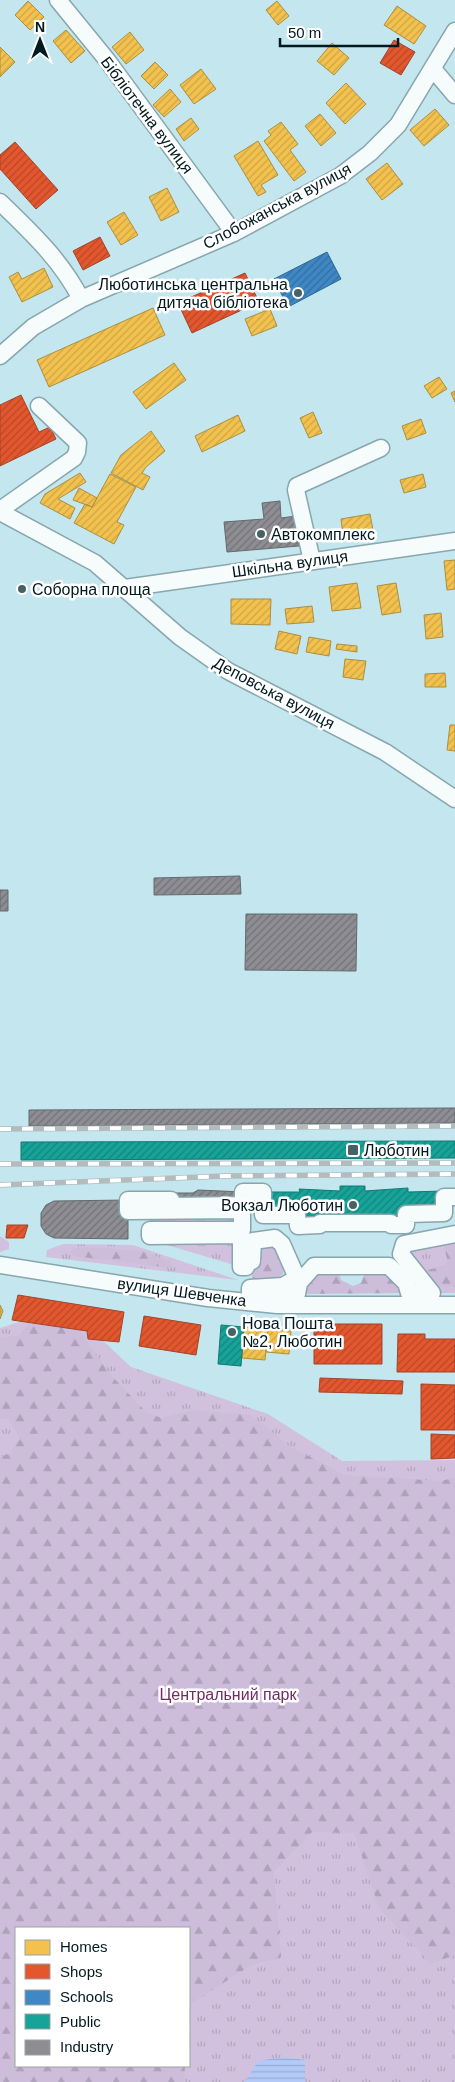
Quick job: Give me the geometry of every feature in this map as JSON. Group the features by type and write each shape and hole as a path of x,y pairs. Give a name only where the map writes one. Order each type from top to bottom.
{"street":[{"name":"Бібліотечна вулиця","path":"58,0 112,67 234,233"},
{"name":"Слобожанська вулиця","path":"0,356 33,327 81,299 234,233 340,176 370,153 398,125 455,31"},
{"path":"433,69 455,95"},
{"path":"0,202 48,249 69,276 81,299"},
{"path":"0,511 74,458 78,452 78,443 39,406"},
{"path":"312,561 296,490 297,486 381,448"},
{"name":"Деповська вулиця","path":"0,511 95,563 180,637 228,671 385,752 455,799"},
{"name":"Шкільна вулиця","path":"125,588 455,541"},
{"path":"455,1197 444,1197 444,1214 406,1214 406,1225 391,1225 391,1223 320,1223 320,1226 298,1226 297,1215 263,1215 263,1192 243,1192 243,1205 171,1206 170,1200 128,1200 128,1211 242,1210 242,1230 150,1230 150,1236 241,1235 241,1267 246,1267 247,1263 252,1261 253,1241 275,1238 282,1244 296,1278 283,1286 250,1288 250,1293 297,1294 299,1284 314,1266 389,1266 406,1283 409,1293 432,1293 401,1254 401,1247 404,1244 455,1234"},
{"name":"вулиця Шевченка","path":"0,1265 208,1298 277,1305 455,1305"}],"green space":[{"path":"242,1210 242,1230 150,1230 150,1211"},
{"path":"455,1234 455,1293 431,1293 401,1247"},
{"path":"241,1235 241,1267 150,1240"},
{"path":"0,1236 9,1242 9,1249 0,1252"},
{"path":"455,1242 455,1287 432,1286 424,1271 446,1265 447,1259 444,1247"},
{"path":"264,1243 281,1249 284,1263 283,1274 275,1280 253,1281 251,1272 262,1262 259,1248"},
{"path":"63,1244 133,1245 238,1280 46,1257 47,1250"},
{"path":"89,1247 142,1251 170,1261 172,1268 73,1256 70,1251 75,1248"},
{"path":"314,1266 339,1271 341,1280 353,1286 361,1283 366,1271 389,1266 409,1293 297,1294"},
{"name":"Центральний парк","path":"67,1307 131,1367 268,1414 342,1461 455,1460 455,2082 0,2082 0,1328"},
{"name":"Центральний парк","path":"31,1319 76,1325 109,1373 147,1413 162,1418 193,1410 251,1415 291,1447 345,1475 442,1481 455,1477 455,1955 431,1964 379,1908 354,1833 312,1832 274,1872 281,1957 250,1966 190,2004 190,1927 15,1927 15,2067 185,2067 184,2082 0,2082 0,1457 9,1454 20,1439 8,1419 0,1419 0,1338 20,1335"}],"water":[{"path":"283,2057 305,2060 305,2082 245,2082 258,2061"}],"building: Homes":[{"path":"28,1 44,17 30,30 15,15"},
{"path":"277,1 289,16 278,25 266,10"},
{"path":"397,6 426,26 414,44 384,25"},
{"path":"66,30 85,51 71,63 53,41"},
{"path":"130,32 144,50 126,64 112,47"},
{"path":"332,43 349,58 334,75 317,61"},
{"path":"0,47 15,62 0,77"},
{"path":"155,62 168,75 154,89 141,76"},
{"path":"201,69 216,89 194,104 180,85"},
{"path":"346,83 366,104 345,124 326,103"},
{"path":"170,89 181,102 164,117 153,105"},
{"path":"435,109 449,125 424,146 410,130"},
{"path":"320,114 336,133 321,146 305,126"},
{"path":"191,118 199,129 184,141 176,129"},
{"path":"281,122 298,144 290,150 306,172 294,181 264,141 271,135 268,131"},
{"path":"258,141 278,175 261,185 266,192 258,196 234,156"},
{"path":"387,163 403,184 382,200 366,179"},
{"path":"167,188 179,212 161,221 149,197"},
{"path":"124,212 138,235 121,245 107,222"},
{"path":"44,268 53,287 22,302 9,277 18,272 22,279"},
{"path":"153,308 165,335 49,387 37,360"},
{"path":"270,309 277,326 252,336 245,319"},
{"path":"174,363 186,380 146,409 133,392"},
{"path":"439,377 447,389 432,398 424,386"},
{"path":"455,391 455,402 451,393"},
{"path":"313,412 322,433 309,438 300,418"},
{"path":"238,415 245,431 202,452 195,436"},
{"path":"421,419 426,433 407,440 402,426"},
{"path":"151,431 165,451 146,467 142,473 150,477 143,490 111,473 121,455"},
{"path":"80,473 86,482 58,499 75,508 70,519 40,503 45,494"},
{"path":"110,474 136,487 117,522 124,525 114,544 74,523 85,504 92,507"},
{"path":"423,474 426,487 404,493 400,480"},
{"path":"79,488 97,498 92,507 73,500"},
{"path":"370,514 373,530 343,535 341,519"},
{"path":"455,560 455,589 447,590 444,561"},
{"path":"357,583 361,608 332,611 329,587"},
{"path":"396,583 401,612 382,615 377,586"},
{"path":"231,599 271,599 270,625 231,624"},
{"path":"312,606 314,622 287,624 285,609"},
{"path":"441,613 443,637 426,639 424,615"},
{"path":"279,631 301,636 297,654 275,649"},
{"path":"309,637 331,641 329,656 306,652"},
{"path":"337,644 357,646 357,652 336,649"},
{"path":"345,659 366,661 363,680 343,677"},
{"path":"445,673 446,687 425,687 425,674"},
{"path":"450,725 455,725 455,751 447,750"},
{"path":"0,1305 3,1311 0,1319"},
{"path":"244,1327 268,1329 265,1360 242,1358"},
{"path":"268,1329 291,1331 289,1354 266,1352"}],"building: Shops":[{"path":"394,40 415,52 401,75 380,63"},
{"path":"15,142 58,190 36,209 0,169 0,155"},
{"path":"100,237 110,256 83,270 73,251"},
{"path":"245,273 259,302 192,333 178,303"},
{"path":"21,395 39,432 50,427 56,439 0,466 0,405"},
{"path":"7,1225 28,1225 24,1238 6,1238"},
{"path":"18,1295 124,1312 119,1342 88,1339 87,1331 12,1320"},
{"path":"144,1316 201,1325 196,1355 139,1346"},
{"path":"314,1324 382,1324 382,1364 314,1364"},
{"path":"398,1334 425,1334 425,1339 455,1339 455,1372 397,1372"},
{"path":"320,1378 403,1381 402,1394 319,1392"},
{"path":"421,1384 455,1385 455,1430 421,1430"},
{"path":"431,1434 455,1435 455,1458 431,1459"}],"building: Schools":[{"name":"Люботинська центральна дитяча бібліотека","path":"327,252 341,279 288,307 274,279"}],"building: Public":[{"path":"455,1141 455,1158 21,1160 21,1142"},
{"name":"Вокзал Люботин","path":"340,1186 365,1186 365,1191 408,1188 408,1192 444,1191 444,1213 406,1214 391,1223 298,1226 297,1215 263,1215 263,1192 300,1192 299,1189 340,1191"},
{"path":"221,1325 244,1327 241,1366 218,1364"}],"building: Industry":[{"name":"Автокомплекс","path":"280,501 281,518 296,516 299,546 227,552 224,522 264,519 262,503"},
{"path":"240,876 241,894 154,895 154,878"},
{"path":"0,890 8,890 8,911 0,911"},
{"path":"246,914 357,914 356,971 245,970"},
{"path":"455,1108 455,1123 29,1126 29,1110"},
{"path":"198,1190 243,1192 243,1205 171,1206 171,1193 193,1193"},
{"path":"128,1200 128,1239 54,1238 46,1234 41,1226 41,1213 46,1205 54,1201"}],"railway":[{"path":"0,1129 455,1126"},
{"path":"0,1164 455,1163"},
{"path":"0,1185 226,1176 455,1174"}],"place":[{"name":"Люботинська центральна дитяча бібліотека","path":"298,293"},
{"name":"Автокомплекс","path":"261,534"},
{"name":"Соборна площа","path":"22,589"},
{"name":"Люботин","path":"353,1150"},
{"name":"Вокзал Люботин","path":"353,1205"},
{"name":"Нова Пошта №2, Люботин","path":"232,1332"}]}
